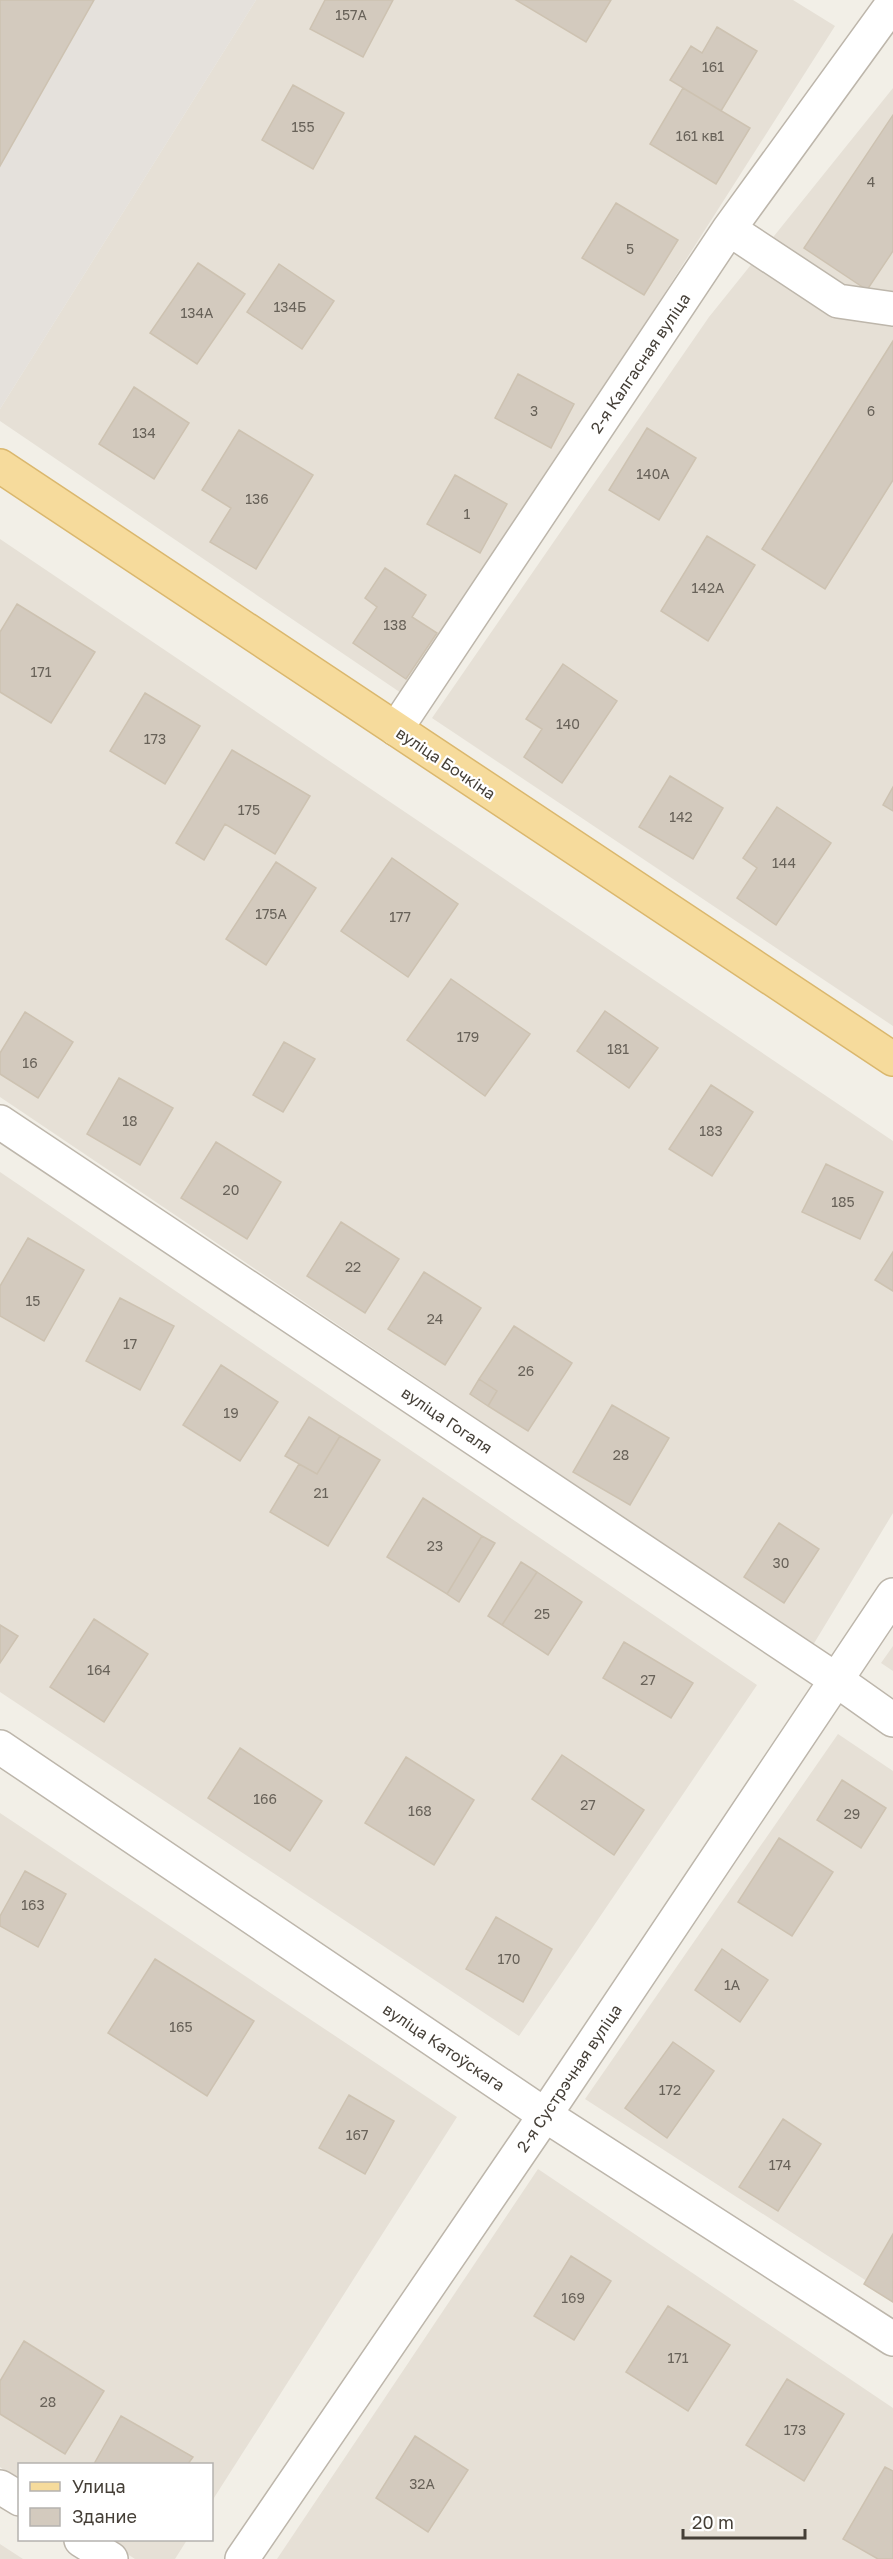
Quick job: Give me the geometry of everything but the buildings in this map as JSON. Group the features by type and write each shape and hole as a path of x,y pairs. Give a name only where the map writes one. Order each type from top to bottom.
{"main road":[{"name":"вуліца Бочкіна","path":"0,466 893,1059"}],"street":[{"name":"2-я Калгасная вуліца","path":"396,729 729,229 883,5"},
{"path":"729,229 838,301 893,309"},
{"name":"вуліца Гогаля","path":"0,1122 893,1720"},
{"name":"2-я Сустрэчная вуліца","path":"242,2559 545,2115 893,1595"},
{"name":"вуліца Катоўскага","path":"0,1747 545,2115 893,2339"},
{"path":"0,2487 18,2498"},
{"path":"83,2541 111,2559"}],"shaded area":[{"path":"0,0 256,0 0,409"},
{"path":"256,0 793,0 835,26 407,697 0,421 0,409"},
{"path":"893,88 893,1026 432,718 709,317"},
{"path":"0,539 893,1141 893,1513 813,1645 0,1097"},
{"path":"0,1172 757,1685 519,2036 0,1692"},
{"path":"893,1646 893,1671 881,1663"},
{"path":"838,1734 893,1771 893,2298 585,2099"},
{"path":"0,1813 457,2117 213,2499 213,2463 18,2463 18,2480 0,2467"},
{"path":"538,2169 893,2408 893,2559 277,2559"},
{"path":"108,2541 186,2541 175,2559 135,2559"},
{"path":"0,2544 23,2559 0,2559"}]}
